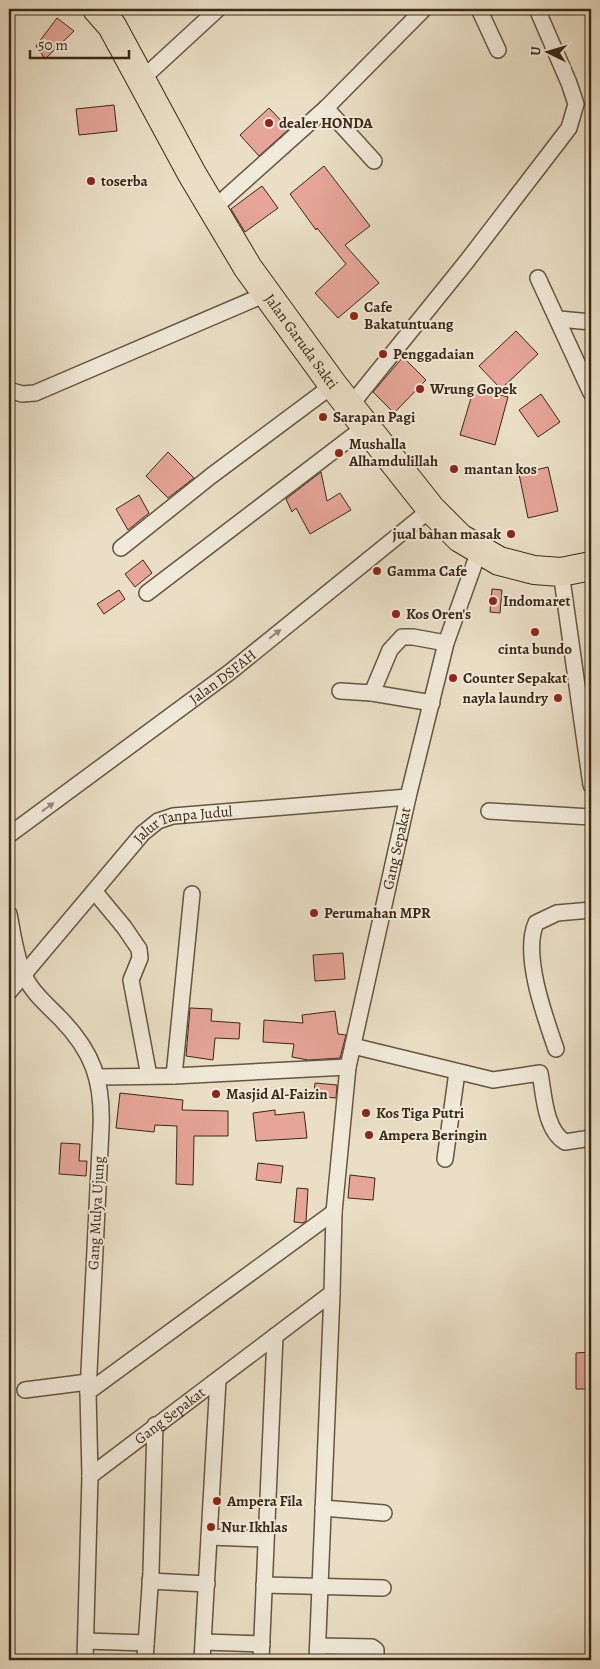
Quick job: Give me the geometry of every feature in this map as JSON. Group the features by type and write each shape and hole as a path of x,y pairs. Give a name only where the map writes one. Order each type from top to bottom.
{"highway":[{"name":"Jalan Garuda Sakti","path":"97,9 112,26 232,244 266,294 349,406 432,509 460,538 479,551 517,566 561,572 591,566"}],"street":[{"path":"142,79 218,9"},
{"path":"213,209 326,108 424,9"},
{"path":"479,9 498,50"},
{"path":"147,592 349,406 467,261 569,128 576,104 537,9"},
{"path":"326,108 374,161"},
{"path":"538,278 559,319 591,393"},
{"path":"9,390 22,394 42,390 266,294"},
{"path":"559,319 591,322"},
{"path":"121,548 210,476 349,406"},
{"name":"Jalan DSFAH","path":"9,835 230,672 432,509"},
{"name":"Gang Sepakat","path":"90,1476 332,1293 334,1212 348,1067 408,797 446,643 479,551"},
{"path":"561,572 591,785"},
{"path":"372,693 390,650 400,638 413,637 446,643"},
{"path":"340,692 372,693 432,703"},
{"name":"Jalur Tanpa Judul","path":"9,992 148,828 165,818 408,797"},
{"path":"490,811 591,817"},
{"path":"95,892 124,926 139,949 140,958 131,980 149,1076"},
{"path":"174,1076 192,894"},
{"path":"556,1049 534,970 532,933 536,923 557,913 591,910"},
{"path":"9,914 24,975"},
{"name":"Gang Mulya Ujung","path":"24,975 47,1006 80,1041 98,1077 102,1110 88,1387 90,1476"},
{"path":"353,1046 493,1080 540,1073 551,1126 557,1137 565,1142 591,1138"},
{"path":"98,1077 174,1076 348,1067"},
{"path":"445,1159 457,1072"},
{"path":"25,1390 88,1387 334,1212"},
{"path":"332,1293 318,1653 372,1647 376,1650 376,1660"},
{"path":"261,1660 275,1336"},
{"path":"202,1660 218,1380"},
{"path":"145,1660 150,1581 155,1425"},
{"path":"85,1660 90,1476"},
{"path":"323,1508 384,1513"},
{"path":"209,1537 265,1539"},
{"path":"150,1581 207,1584"},
{"path":"264,1585 383,1588"},
{"path":"86,1641 146,1643"},
{"path":"204,1642 262,1644"}],"building":[{"path":"57,18 74,31 45,59 36,46"},
{"path":"114,105 117,131 79,135 76,109"},
{"path":"269,108 289,129 259,156 240,135"},
{"path":"324,166 370,226 345,245 379,283 338,318 315,293 346,264 317,228 316,230 290,194"},
{"path":"262,186 278,208 245,232 231,209"},
{"path":"516,331 538,354 501,389 479,366"},
{"path":"403,357 426,380 394,413 373,392"},
{"path":"474,388 508,397 495,445 460,435"},
{"path":"541,394 560,422 538,437 519,410"},
{"path":"168,452 194,478 168,498 146,476"},
{"path":"548,467 558,511 528,518 519,474"},
{"path":"321,472 327,501 340,493 351,510 310,534 296,508 292,512 286,499"},
{"path":"139,495 149,513 128,530 116,509"},
{"path":"143,560 152,573 135,587 125,574"},
{"path":"492,589 502,590 500,613 490,612"},
{"path":"119,590 125,599 104,614 97,604"},
{"path":"343,953 345,979 315,981 313,955"},
{"path":"190,1008 212,1009 211,1021 240,1023 239,1039 215,1038 213,1060 186,1056"},
{"path":"335,1011 338,1034 346,1035 340,1058 308,1060 292,1057 294,1044 263,1042 264,1020 303,1023 302,1015"},
{"path":"315,1083 337,1085 336,1098 314,1096"},
{"path":"120,1093 183,1100 182,1110 228,1111 228,1136 194,1136 193,1185 176,1184 177,1126 155,1125 154,1132 116,1128"},
{"path":"275,1110 275,1115 304,1112 307,1138 256,1141 253,1113"},
{"path":"61,1143 80,1144 79,1161 87,1161 86,1176 59,1174"},
{"path":"258,1163 283,1166 281,1183 256,1180"},
{"path":"350,1175 375,1178 373,1200 348,1198"},
{"path":"297,1188 308,1189 306,1221 303,1223 294,1222"},
{"path":"591,1352 591,1389 576,1389 576,1353"}],"place":[{"name":"dealer HONDA","path":"269,123"},
{"name":"toserba","path":"91,181"},
{"name":"Cafe Bakatuntuang","path":"354,316"},
{"name":"Penggadaian","path":"383,354"},
{"name":"Wrung Gopek","path":"420,389"},
{"name":"Sarapan Pagi","path":"323,417"},
{"name":"Mushalla Alhamdulillah","path":"339,453"},
{"name":"mantan kos","path":"454,469"},
{"name":"jual bahan masak","path":"511,534"},
{"name":"Gamma Cafe","path":"377,571"},
{"name":"Indomaret","path":"493,601"},
{"name":"Kos Oren's","path":"396,614"},
{"name":"cinta bundo","path":"535,632"},
{"name":"Counter Sepakat","path":"453,678"},
{"name":"nayla laundry","path":"558,698"},
{"name":"Perumahan MPR","path":"314,913"},
{"name":"Masjid Al-Faizin","path":"216,1094"},
{"name":"Kos Tiga Putri","path":"366,1113"},
{"name":"Ampera Beringin","path":"369,1135"},
{"name":"Ampera Fila","path":"217,1501"},
{"name":"Nur Ikhlas","path":"211,1527"}]}
